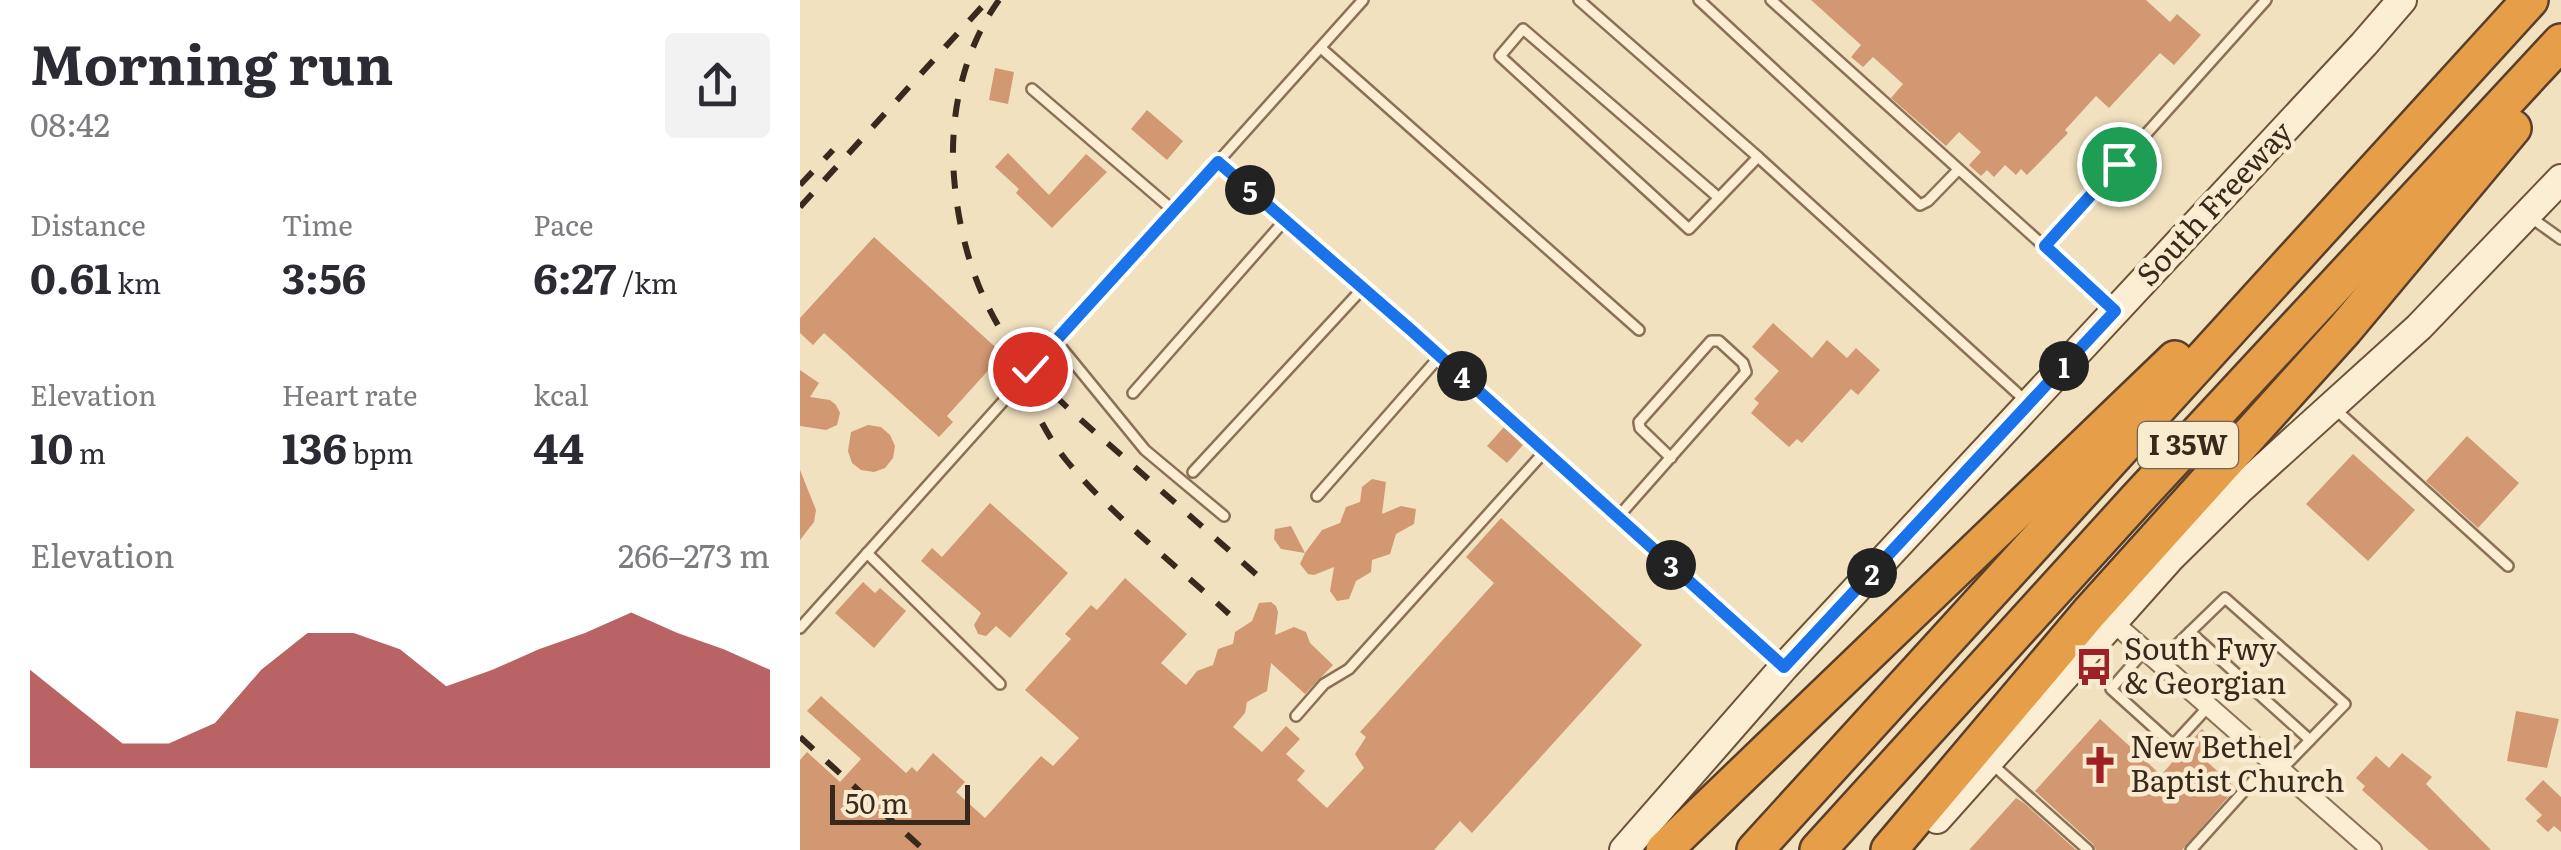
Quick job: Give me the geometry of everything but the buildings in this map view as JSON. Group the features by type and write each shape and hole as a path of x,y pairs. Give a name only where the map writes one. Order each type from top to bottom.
{"highway":[{"name":"I 35W","path":"1754,850 2530,0"},
{"name":"I 35W","path":"1818,850 2561,42"},
{"path":"1889,850 1994,724 2334,341 2561,73"},
{"path":"1664,850 2123,406 2276,276"}],"main road":[{"name":"South Freeway","path":"1624,850 1784,667 2400,1"},
{"path":"1909,850 2171,557 2419,327 2561,179"}],"street":[{"path":"2114,623 2372,850"}],"lane":[{"path":"800,628 1364,0"},
{"path":"1579,0 2029,404"},
{"path":"1771,0 2115,311"},
{"path":"2045,246 2266,0"},
{"path":"1704,2 1920,204 1928,202 1958,170"},
{"path":"1719,198 1524,29 1500,56 1689,230 1758,157"},
{"path":"1320,48 1639,330"},
{"path":"1032,89 1174,211"},
{"path":"1218,162 1440,356 1784,667"},
{"path":"2528,215 2561,240"},
{"path":"1133,393 1284,220"},
{"path":"1193,472 1363,288"},
{"path":"1618,517 1671,458 1746,372 1743,363 1719,341 1711,341 1638,422 1671,458"},
{"path":"1056,342 1145,450 1224,516"},
{"path":"1317,496 1440,356"},
{"path":"2332,406 2508,566"},
{"path":"1296,716 1324,684 1349,669 1545,451"},
{"path":"866,553 1000,684"},
{"path":"2191,850 2345,704 2225,598 2190,632 2110,689 2172,745 2208,706"},
{"path":"2190,632 2310,740"},
{"path":"1989,761 2088,850"}],"railway":[{"path":"800,207 988,0"},
{"path":"999,0 978,37 963,76 953,138 961,224 988,308 1011,346 1039,380 1258,576"},
{"path":"800,185 833,150"},
{"path":"1011,358 1042,424 1066,460 1124,521 1229,614"},
{"path":"800,737 924,850"}],"place":[{"name":"South Fwy & Georgian","path":"2094,667"},
{"name":"New Bethel Baptist Church","path":"2100,765"}],"route":[{"path":"1030,369 1218,162 1411,330 1784,667 2115,311 2045,246 2119,164"}]}
